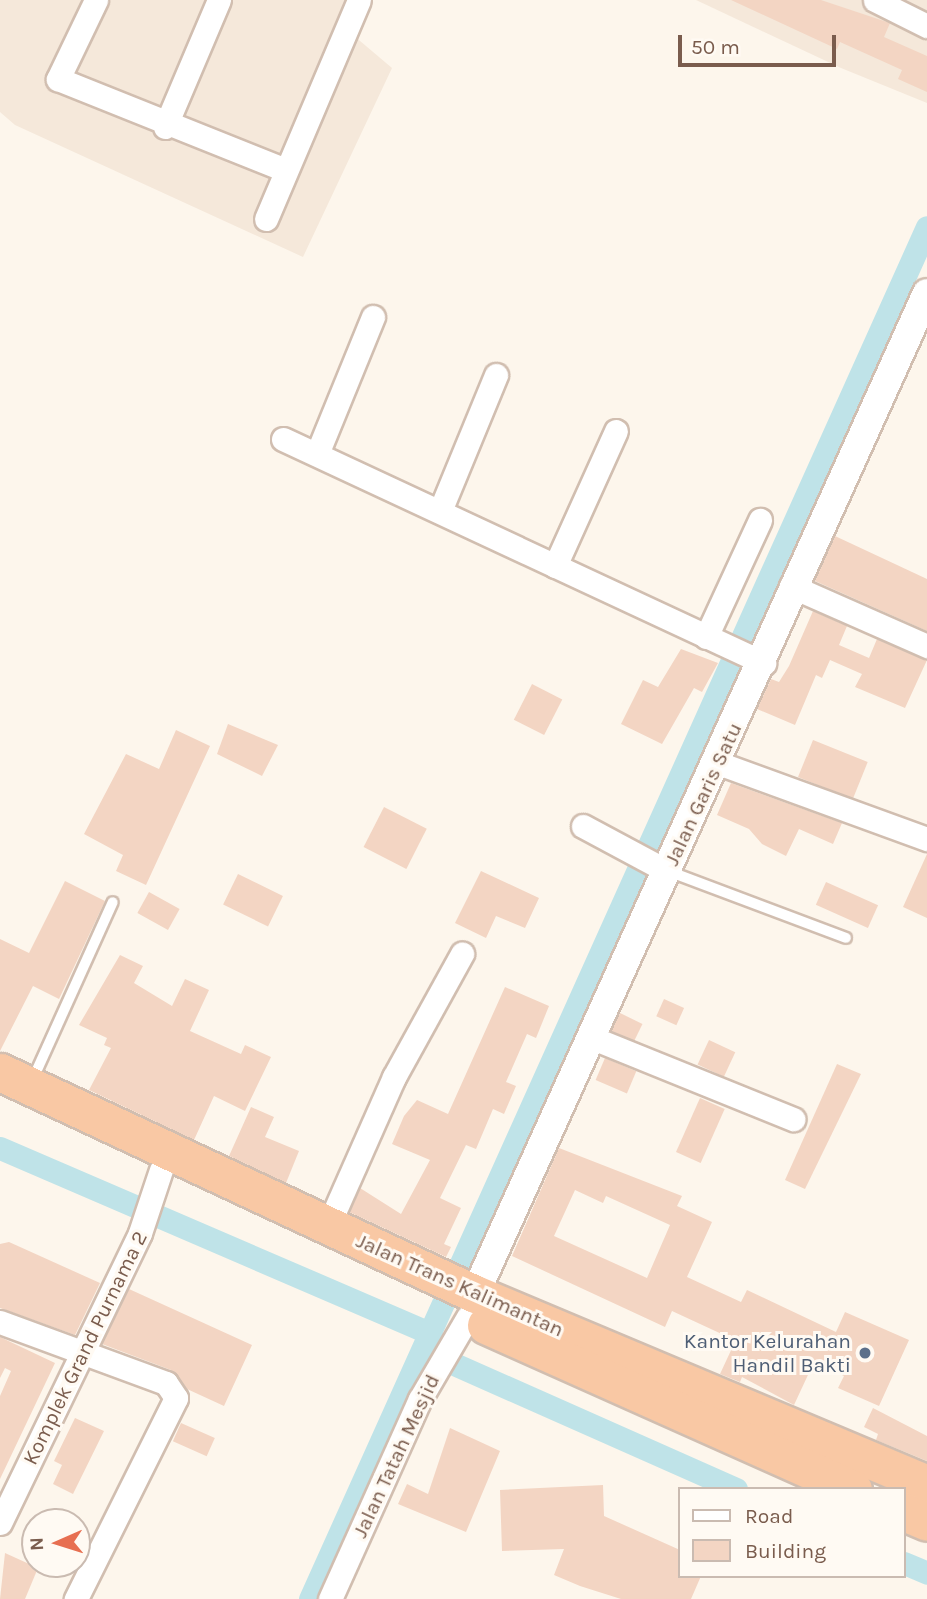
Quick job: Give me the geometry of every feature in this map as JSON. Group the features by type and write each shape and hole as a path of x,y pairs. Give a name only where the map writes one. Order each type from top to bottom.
{"highway":[{"name":"Jalan Trans Kalimantan","path":"10,1085 159,1184 409,1276 849,1487"},
{"name":"Jalan Trans Kalimantan","path":"10,1085 328,1226 409,1276"},
{"name":"Jalan Trans Kalimantan","path":"471,1305 927,1484"},
{"path":"906,1513 927,1522"}],"street":[{"path":"96,0 58,79 165,127 286,170"},
{"path":"165,127 219,0"},
{"path":"265,219 359,0"},
{"path":"878,1 927,26"},
{"name":"Jalan Garis Satu","path":"471,1305 594,1039 659,867 718,763 754,660 927,293"},
{"path":"317,454 373,317"},
{"path":"440,511 496,375"},
{"path":"555,566 615,431"},
{"path":"283,439 754,660"},
{"path":"714,641 760,520"},
{"path":"791,586 927,646"},
{"path":"718,763 927,839"},
{"path":"583,826 659,867"},
{"path":"328,1226 394,1077 462,954"},
{"path":"594,1039 793,1119"},
{"name":"Komplek Grand Purnama 2","path":"0,1523 85,1352 140,1233 159,1184"},
{"name":"Jalan Tatah Mesjid","path":"330,1599 426,1388 471,1305"},
{"path":"0,1322 166,1383 177,1403 76,1599"}],"lane":[{"path":"659,867 846,938"},
{"path":"10,1085 113,902"}],"shaded area":[{"path":"0,0 367,0 353,35 392,68 303,257 15,125 0,112"},
{"path":"696,0 927,0 927,103 841,68"}],"building":[{"path":"731,0 821,0 890,23 884,37 927,56 927,92 898,79 902,70 840,42 837,49"},
{"path":"835,536 927,579 927,631 815,581"},
{"path":"813,611 847,626 839,645 869,658 877,639 927,660 905,708 855,687 862,674 830,660 822,678 816,675 795,725 757,709 771,679 779,682 789,666"},
{"path":"681,649 718,663 702,692 694,688 662,744 621,724 643,680 658,687"},
{"path":"532,684 562,699 544,735 514,720"},
{"path":"228,724 278,745 262,776 217,754"},
{"path":"176,730 210,746 146,885 116,871 123,855 84,834 126,754 159,769"},
{"path":"813,740 868,762 853,799 798,777"},
{"path":"731,783 842,823 833,844 799,829 786,856 762,844 749,829 717,815"},
{"path":"384,807 427,829 406,869 364,847"},
{"path":"927,854 927,918 903,907"},
{"path":"481,871 539,898 525,928 496,916 486,938 455,923"},
{"path":"238,874 283,896 268,926 223,905"},
{"path":"65,881 105,901 59,999 33,986 0,1051 0,939 29,953"},
{"path":"826,882 878,905 868,928 816,905"},
{"path":"149,892 180,909 168,930 137,913"},
{"path":"120,955 143,966 134,983 172,1006 185,979 209,990 190,1031 241,1054 245,1045 271,1057 245,1111 214,1096 194,1140 89,1090 111,1048 104,1045 107,1038 79,1025"},
{"path":"505,987 549,1006 536,1038 527,1034 506,1082 516,1086 504,1114 493,1109 476,1149 466,1145 440,1198 461,1208 444,1244 451,1247 446,1257 349,1212 360,1188 401,1214 430,1160 392,1144 404,1116 417,1100 448,1114"},
{"path":"664,999 684,1008 676,1025 656,1016"},
{"path":"620,1013 642,1024 634,1042 611,1031"},
{"path":"709,1040 735,1052 724,1077 698,1064"},
{"path":"605,1058 636,1071 627,1093 596,1080"},
{"path":"837,1064 861,1074 805,1189 785,1180"},
{"path":"700,1098 725,1109 701,1163 676,1152"},
{"path":"251,1107 274,1117 265,1137 299,1151 286,1183 229,1156"},
{"path":"559,1148 682,1196 677,1206 712,1222 687,1277 741,1302 747,1290 836,1332 845,1312 909,1340 879,1406 838,1388 844,1376 814,1362 794,1405 742,1377 740,1382 720,1374 733,1346 723,1341 726,1336 672,1311 665,1327 512,1256","holes":["575,1190 603,1203 606,1196 670,1225 647,1278 554,1236"]},
{"path":"9,1242 100,1283 75,1335 0,1308 0,1244"},
{"path":"129,1289 252,1345 224,1406 187,1389 171,1370 102,1344"},
{"path":"0,1337 55,1363 0,1479 0,1396 11,1371 5,1368 0,1378"},
{"path":"873,1408 927,1436 927,1461 876,1440 878,1434 864,1427"},
{"path":"75,1418 104,1431 73,1494 53,1484 62,1465 54,1461"},
{"path":"181,1423 215,1438 207,1456 173,1441"},
{"path":"450,1428 500,1451 466,1532 398,1504 407,1484 428,1494"},
{"path":"603,1485 604,1516 678,1549 678,1578 700,1578 691,1599 621,1599 554,1575 564,1549 502,1551 500,1490"},
{"path":"5,1553 21,1560 21,1578 34,1578 25,1599 0,1599"}],"waterway":[{"path":"310,1599 927,227"},
{"path":"0,1148 431,1334"},
{"path":"427,1352 731,1487"},
{"path":"906,1564 927,1573"}],"place":[{"name":"Kantor Kelurahan Handil Bakti","path":"865,1353"}]}
